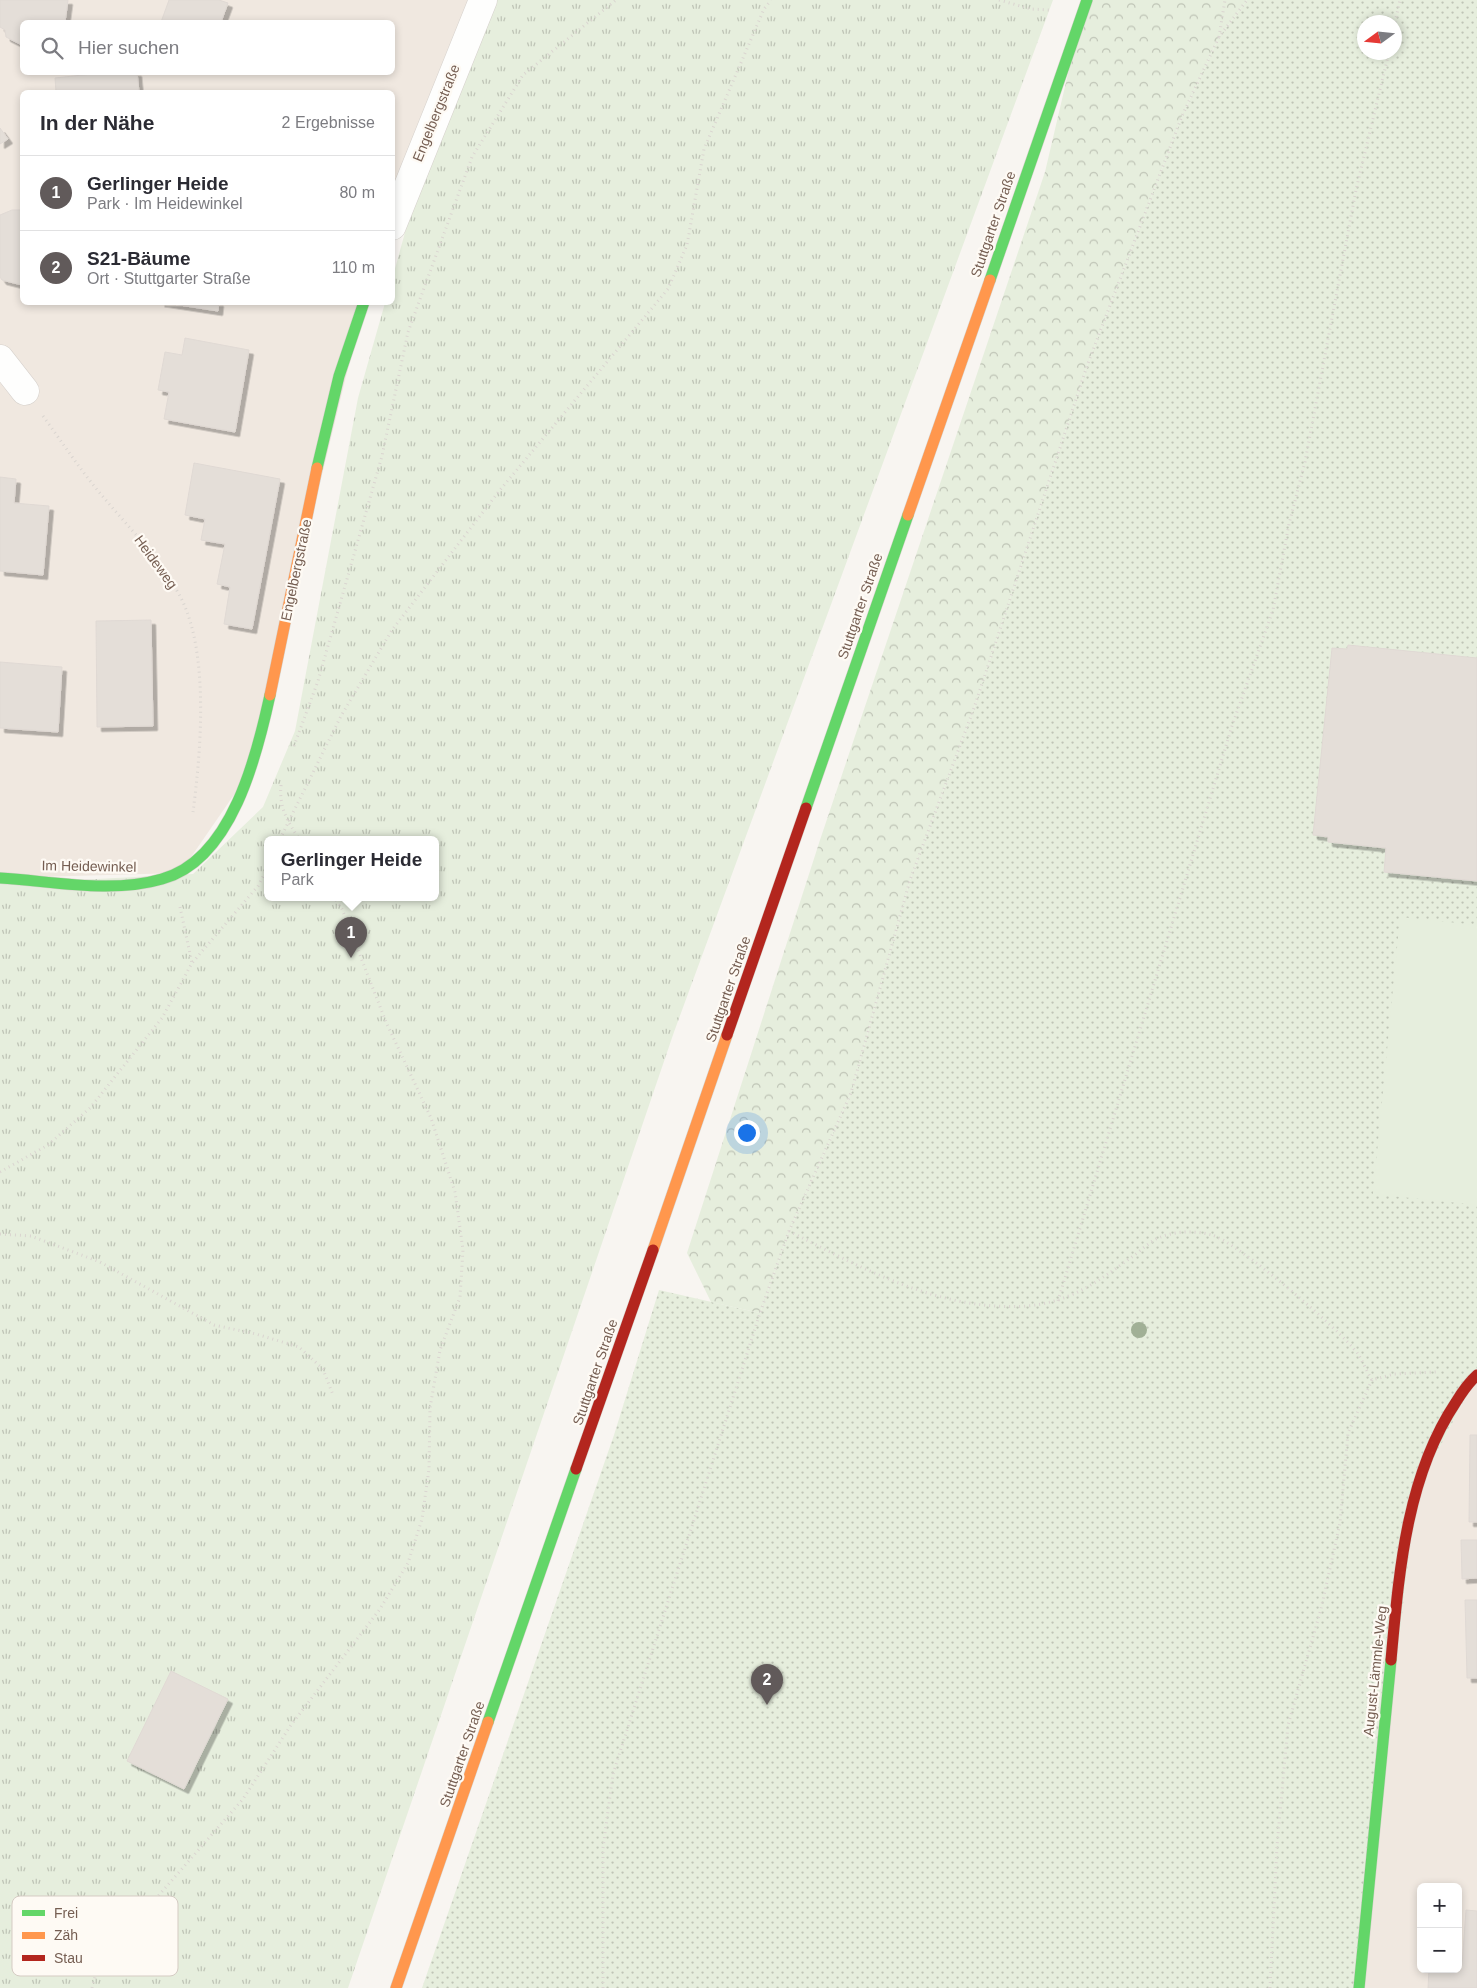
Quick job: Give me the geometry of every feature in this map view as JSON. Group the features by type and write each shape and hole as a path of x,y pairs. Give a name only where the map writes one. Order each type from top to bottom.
{"main road":[{"name":"Stuttgarter Straße","path":"396,1988 1087,0"},
{"name":"Engelbergstraße","path":"221,835 236,807 260,737 321,449 340,373 363,305"},
{"name":"Im Heidewinkel","path":"0,878 132,884 159,880 180,873 204,856 221,835"},
{"name":"August-Lämmle-Weg","path":"1359,1988 1399,1572 1416,1493 1440,1426 1474,1378"}],"street":[{"name":"Engelbergstraße","path":"395,218 482,0"},
{"path":"0,359 25,391"}],"path":[{"path":"292,751 318,681 382,456 408,332 472,157 523,74 616,0"},
{"path":"281,836 342,716 392,630 500,490 668,289 687,245 704,149 764,10 771,0"},
{"path":"999,0 1031,9 1082,14"},
{"path":"1219,37 1225,0"},
{"path":"603,1988 603,1848 613,1774 760,1313 789,1231 851,1093 910,880 974,708 1087,366 1182,116 1219,37 1247,0"},
{"path":"1397,15 1400,0"},
{"path":"1058,1301 1232,726 1273,610 1289,524 1305,462 1356,190 1387,60"},
{"name":"Heideweg","path":"48,423 99,492 167,573 182,601 193,629 199,657 200,724 197,784 192,818"},
{"path":"282,777 280,800 288,822 296,836"},
{"path":"180,873 179,905 192,962"},
{"path":"0,1172 48,1145 90,1108 162,1018 192,962 258,886 264,875"},
{"path":"157,1896 243,1799 291,1725 380,1610 408,1563 422,1519 429,1469 430,1408 440,1350 460,1296 463,1250 458,1212 455,1192 430,1118 386,1022 342,909 337,901"},
{"path":"789,1231 852,1264 925,1294 981,1305 1027,1306 1058,1301 1083,1292 1156,1239 1184,1231 1213,1235 1246,1256 1332,1324 1358,1354 1372,1380"},
{"path":"0,1234 31,1236 100,1262 214,1325 256,1334 299,1347 323,1369 333,1395"},
{"path":"1372,1380 1394,1374 1439,1372 1474,1378"},
{"path":"1270,1988 1277,1846 1288,1725 1322,1609 1340,1523 1348,1433 1372,1380"},
{"path":"92,1988 96,1976"}],"shaded area":[{"path":"0,0 483,0 395,221 395,90 20,90 20,305 364,305 249,773 180,873 0,878"},
{"path":"1477,1375 1477,1988 1359,1988 1416,1493"}],"green space":[{"path":"486,0 1053,0 674,1032 348,1988 0,1988 0,884 193,874 263,807 295,731 358,398 384,305 395,305 395,269 412,207"},
{"path":"1087,0 1247,0 1219,37 1182,116 1087,366 974,708 910,880 851,1093 789,1231 760,1313 711,1302 687,1253 820,840 1045,172 1082,14"},
{"path":"1247,0 1477,0 1477,1375 1416,1493 1359,1988 422,1988 614,1435 659,1290 760,1313 789,1231 851,1093 910,880 974,708 1087,366 1182,116 1219,37"},
{"path":"1400,917 1477,925 1477,1205 1373,1194"}],"building":[{"path":"0,0 68,0 65,20 20,20 20,44 6,37 5,30 0,27"},
{"path":"169,0 219,0 228,3 222,20 162,20"},
{"path":"82,75 137,75 139,90 56,90 55,78"},
{"path":"0,128 8,139 0,144"},
{"path":"12,210 20,210 20,284 2,280 0,277 0,215"},
{"path":"179,305 219,305 218,311"},
{"path":"185,338 249,350 235,432 164,419 169,392 158,390 165,352 182,355"},
{"path":"194,463 280,479 252,629 224,624 230,587 217,584 225,544 201,540 205,519 185,515"},
{"path":"0,477 16,479 14,503 49,506 43,575 0,571"},
{"path":"151,620 153,726 97,727 96,621"},
{"path":"1348,645 1477,658 1477,881 1384,872 1386,848 1328,842 1328,837 1313,835 1332,648 1347,649"},
{"path":"0,662 62,667 58,732 0,728"},
{"path":"1470,1435 1477,1435 1477,1522 1469,1522"},
{"path":"1461,1540 1477,1540 1477,1578 1462,1579"},
{"path":"1465,1600 1477,1600 1477,1678 1467,1678"},
{"path":"171,1671 228,1699 184,1789 127,1761"},
{"path":"1466,1910 1477,1911 1477,1988 1428,1988 1429,1973 1462,1973"}],"traffic: fast":[{"path":"990,280 1087,0"},
{"path":"317,468 339,376 363,305"},
{"path":"806,808 908,515"},
{"path":"0,878 81,885 122,886 162,879 186,868 207,851 224,828 237,802 249,775 270,695"},
{"path":"488,1722 576,1469"},
{"path":"1359,1988 1391,1660"}],"traffic: slow":[{"path":"908,515 990,280"},
{"path":"270,695 317,468"},
{"path":"653,1250 727,1035"},
{"path":"396,1988 488,1722"}],"traffic: jam":[{"path":"727,1035 806,808"},
{"path":"576,1469 653,1250"},
{"path":"1391,1660 1402,1560 1416,1494 1426,1462 1439,1431 1463,1391 1477,1375"}],"place":[{"name":"Gerlinger Heide","path":"351,958"},
{"name":"S21-Bäume","path":"767,1705"}]}
